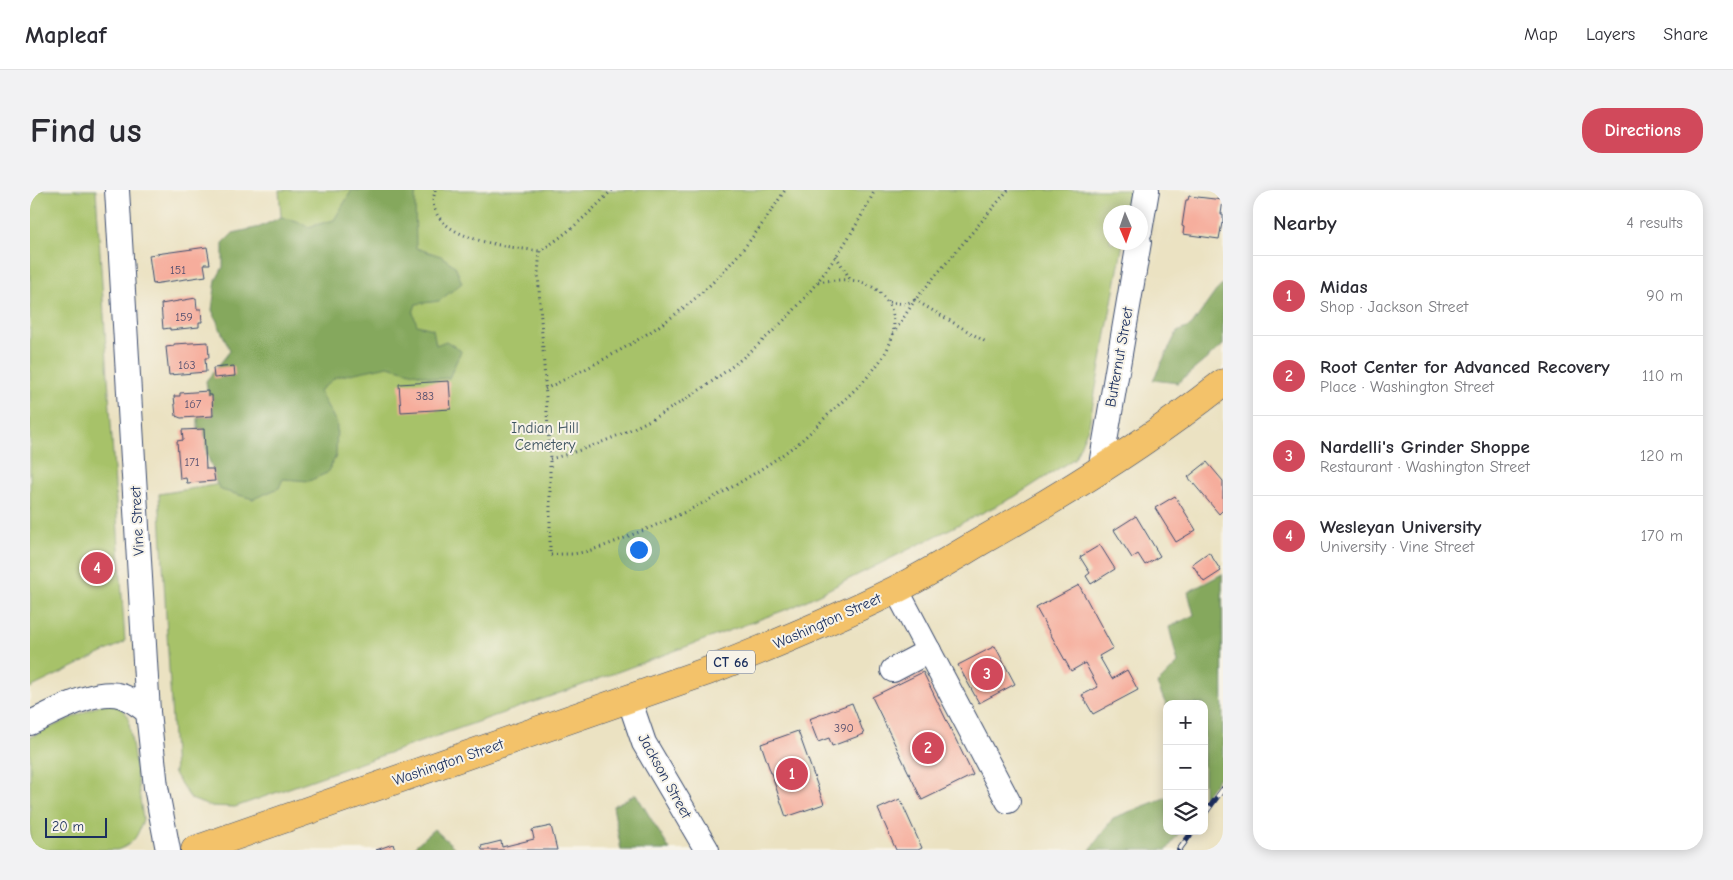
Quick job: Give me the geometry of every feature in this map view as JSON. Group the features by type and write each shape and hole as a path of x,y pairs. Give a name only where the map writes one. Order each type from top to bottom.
{"highway":[{"name":"Washington Street","path":"194,850 629,699 780,643 896,589 1039,509 1100,471 1223,383"}],"street":[{"name":"Vine Street","path":"117,190 148,712 156,787 168,850"},
{"path":"1145,205 1148,190"},
{"name":"Butternut Street","path":"1100,471 1138,250"},
{"path":"896,589 1008,801"},
{"path":"893,670 929,651"},
{"path":"30,723 76,702 108,694 121,696 148,712"},
{"name":"Jackson Street","path":"629,699 648,749 707,850"}],"path":[{"path":"435,190 433,202 438,216 448,227 482,241 540,251 580,221 612,190"},
{"path":"546,389 633,343 693,301 736,258 765,222 785,190"},
{"path":"550,459 603,442 649,421 699,391 750,353 795,310 817,282 836,256 875,190"},
{"path":"893,334 914,300 1008,190"},
{"path":"540,251 538,273 550,459 550,555 574,554 609,545 667,521 733,487 795,446 867,379 889,348 894,320 889,302 869,284 850,279 817,282"},
{"path":"836,256 850,279"},
{"path":"889,302 905,304 914,300"},
{"path":"914,300 986,342"}],"green space":[{"path":"30,190 96,190 125,642 30,688"},
{"name":"Indian Hill Cemetery","path":"279,190 1130,190 1128,205 1103,205 1103,250 1122,250 1089,425 1075,458 1014,497 793,607 577,687 235,807 209,806 191,799 173,772 175,773 159,494 301,471"},
{"path":"352,190 416,190 416,248 441,256 455,266 462,283 439,301 416,304 413,313 417,325 433,329 436,345 446,341 461,351 449,378 437,379 388,366 336,377 319,391 337,424 336,456 327,473 309,481 283,479 279,488 253,499 221,490 215,481 213,469 207,455 204,429 198,429 198,417 213,416 212,395 208,395 206,381 230,351 212,310 216,280 223,267 223,243 233,233 260,227 281,217 297,221 308,227 334,220"},
{"path":"1223,284 1223,345 1178,383 1153,380 1177,332 1191,326"},
{"path":"1222,574 1223,772 1208,793 1208,700 1164,700 1157,684 1178,663 1169,627 1194,615 1188,592"},
{"path":"104,703 119,705 128,716 143,819 135,839 117,850 30,850 30,737"},
{"path":"636,794 670,850 621,850 613,806"},
{"path":"1163,799 1163,835 1177,835 1167,850 1090,850 1113,818"},
{"path":"434,829 454,847 454,850 415,850 414,847"}],"building":[{"path":"1189,196 1223,200 1221,214 1223,214 1223,224 1219,239 1183,234 1184,227 1182,226 1186,200 1188,200"},
{"path":"207,247 210,264 204,264 206,276 153,284 149,255"},
{"path":"196,298 197,309 201,309 202,322 199,322 199,327 163,329 161,304"},
{"path":"208,342 209,358 205,358 206,372 169,375 166,347 174,346 174,344"},
{"path":"234,366 235,376 214,378 213,368"},
{"path":"449,381 451,409 401,412 399,384"},
{"path":"208,391 208,395 212,395 213,416 181,418 176,416 174,396 180,396 180,393"},
{"path":"204,429 206,469 213,469 215,481 187,483 186,478 180,479 177,441 183,440 182,430"},
{"path":"1207,462 1223,481 1223,510 1219,514 1188,477"},
{"path":"1175,496 1196,530 1176,542 1155,508"},
{"path":"1136,516 1160,556 1145,565 1138,554 1132,558 1114,530"},
{"path":"1100,545 1115,569 1091,584 1086,576 1090,573 1080,557"},
{"path":"1209,552 1221,571 1204,582 1192,564"},
{"path":"1079,585 1113,648 1099,656 1112,679 1127,670 1138,690 1093,714 1082,695 1098,687 1085,663 1071,671 1036,608"},
{"path":"995,646 1015,684 979,703 958,665"},
{"path":"923,672 973,775 922,800 872,697"},
{"path":"852,703 864,734 832,746 829,738 818,742 809,719"},
{"path":"798,731 824,804 786,817 761,744"},
{"path":"900,799 922,848 918,850 896,850 878,809"},
{"path":"551,826 557,850 482,850 481,846 501,841 502,847 534,839 532,830"},
{"path":"393,844 395,850 376,850"}],"railway":[{"path":"1208,810 1223,789"},
{"path":"1179,850 1190,835"}],"place":[{"name":"Wesleyan University","path":"97,568"},
{"name":"Nardelli's Grinder Shoppe","path":"987,674"},
{"name":"Root Center for Advanced Recovery","path":"928,748"},
{"name":"Midas","path":"792,774"}]}
